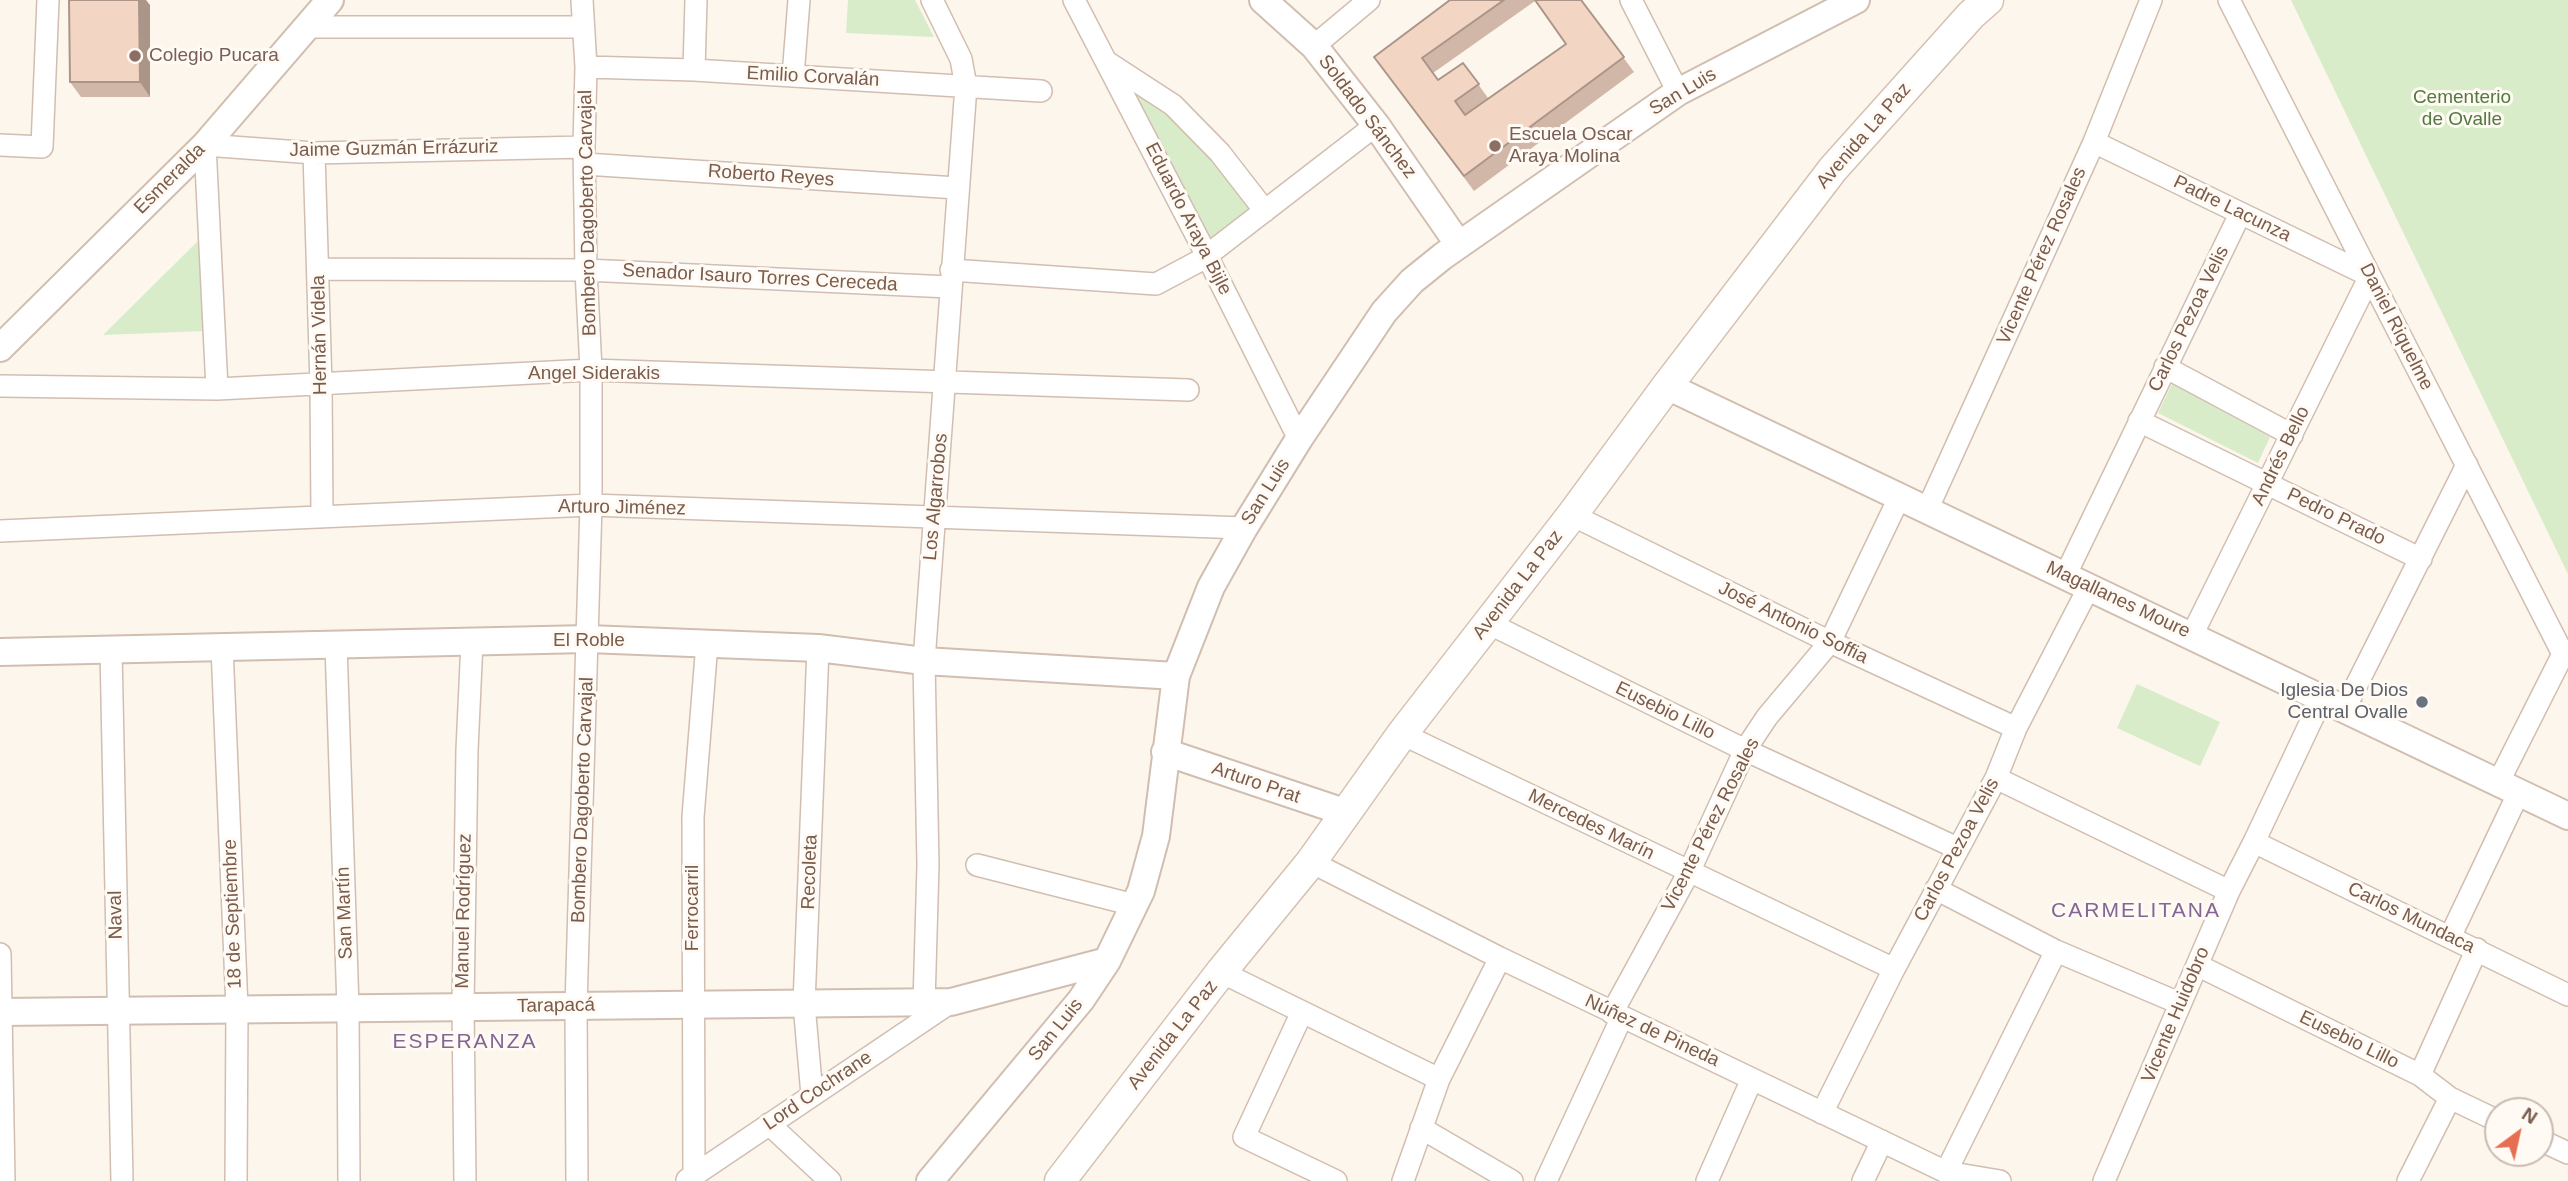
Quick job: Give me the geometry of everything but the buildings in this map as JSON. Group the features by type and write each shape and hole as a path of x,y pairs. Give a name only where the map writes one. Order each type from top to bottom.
{"main road":[{"name":"Avenida La Paz","path":"1060,1181 1221,972 1311,862 1402,734 1572,515 1832,169 1975,5"}],"street":[{"path":"0,145 42,147 48,0"},
{"name":"Esmeralda","path":"0,348 205,145 330,0"},
{"name":"Bombero Dagoberto Carvajal","path":"577,1181 576,1006 591,505 591,370 584,155 586,67 582,0"},
{"path":"694,70 696,0"},
{"path":"793,76 799,0"},
{"name":"Los Algarrobos","path":"924,1003 928,865 924,661 966,86 961,59 932,0"},
{"name":"Eduardo Araya Bijle","path":"1074,0 1299,439"},
{"name":"Soldado Sánchez","path":"1264,0 1314,46 1376,125 1459,245"},
{"path":"1314,46 1369,0"},
{"path":"1631,0 1678,92"},
{"name":"San Luis","path":"930,1181 1081,1000 1107,961 1141,891 1156,836 1176,676 1211,587 1299,439 1384,312 1412,281 1459,245 1678,92 1856,0"},
{"name":"Vicente Pérez Rosales","path":"1927,510 2094,142 2151,0"},
{"name":"Daniel Riquelme","path":"2230,0 2563,654 2508,787"},
{"path":"305,27 582,27"},
{"path":"1105,61 1173,105 1220,153 1265,211"},
{"name":"Emilio Corvalán","path":"586,67 694,70 1041,91"},
{"name":"Senador Isauro Torres Cereceda","path":"318,269 586,270 1156,284 1207,256 1376,125"},
{"name":"Padre Lacunza","path":"2094,142 2370,276"},
{"path":"205,145 216,389"},
{"name":"Jaime Guzmán Errázuriz","path":"205,145 314,153 584,155"},
{"name":"Hernán Videla","path":"314,153 322,517"},
{"name":"Roberto Reyes","path":"584,155 957,188"},
{"name":"Carlos Pezoa Velis","path":"2065,576 2240,214"},
{"name":"Andrés Bello","path":"2192,635 2370,276"},
{"path":"2165,367 2292,435"},
{"name":"Angel Siderakis","path":"0,386 216,389 591,370 1188,390"},
{"name":"Magallanes Moure","path":"1667,386 2568,816"},
{"name":"Pedro Prado","path":"2139,421 2421,559"},
{"name":"Vicente Huidobro","path":"2104,1181 2229,891 2334,703 2421,559 2467,465"},
{"name":"Vicente Pérez Rosales","path":"1546,1181 1617,1015 1689,872 1745,750 1767,717 1830,642 1899,498"},
{"name":"Arturo Jiménez","path":"0,531 591,505 1244,528"},
{"name":"José Antonio Soffia","path":"1572,515 1830,642 2016,728"},
{"name":"Carlos Pezoa Velis","path":"1822,1113 1957,848 1996,778 2016,728 2089,587"},
{"name":"Eusebio Lillo","path":"1488,623 1745,750 1957,848"},
{"name":"El Roble","path":"0,652 588,639 818,648 924,661 1176,676"},
{"name":"Manuel Rodríguez","path":"465,1181 463,1007 467,750 472,642"},
{"name":"Ferrocarril","path":"690,1177 693,817 707,643"},
{"name":"San Martín","path":"336,645 348,1008 349,1181"},
{"name":"18 de Septiembre","path":"222,647 237,1009 236,1181"},
{"name":"Recoleta","path":"811,1095 804,1004 818,648"},
{"name":"Naval","path":"111,650 122,1181"},
{"name":"Mercedes Marín","path":"1402,734 1894,970"},
{"name":"Arturo Prat","path":"1165,752 1347,813"},
{"path":"1996,778 2229,891"},
{"path":"2450,937 2508,787"},
{"name":"Carlos Mundaca","path":"2254,842 2568,995"},
{"name":"Núñez de Pineda","path":"1311,862 1500,958 1946,1172 2000,1181"},
{"path":"977,865 1134,905"},
{"path":"1936,889 2056,951 2179,1003"},
{"path":"2420,1074 2477,949"},
{"path":"1946,1172 2056,951"},
{"path":"0,954 4,1181"},
{"path":"1403,1181 1439,1079 1500,958"},
{"name":"Tarapacá","path":"1,1012 951,1002 1107,961"},
{"name":"Eusebio Lillo","path":"2197,965 2420,1074 2450,1098 2484,1114"},
{"path":"1221,972 1439,1079"},
{"name":"Lord Cochrane","path":"690,1177 951,1002"},
{"path":"1302,1012 1244,1137 1336,1181"},
{"path":"1707,1181 1752,1079"},
{"path":"2408,1181 2450,1098"},
{"path":"769,1124 830,1181"},
{"path":"1421,1128 1512,1181"},
{"path":"1863,1181 1882,1141"}],"green space":[{"path":"848,0 915,0 934,37 846,33"},
{"name":"Cementerio de Ovalle","path":"2291,0 2568,0 2568,574"},
{"path":"1122,80 1177,122 1230,176 1255,208 1211,239"},
{"path":"199,240 203,331 103,335"},
{"path":"2172,384 2270,437 2258,463 2158,413"},
{"path":"2137,684 2220,722 2200,766 2117,728"}],"place":[{"name":"Colegio Pucara","path":"135,56"},
{"name":"Escuela Oscar Araya Molina","path":"1495,146"},
{"name":"Iglesia De Dios Central Ovalle","path":"2422,702"}],"district":[{"name":"CARMELITANA","path":"2136,911"},
{"name":"ESPERANZA","path":"465,1042"}]}
